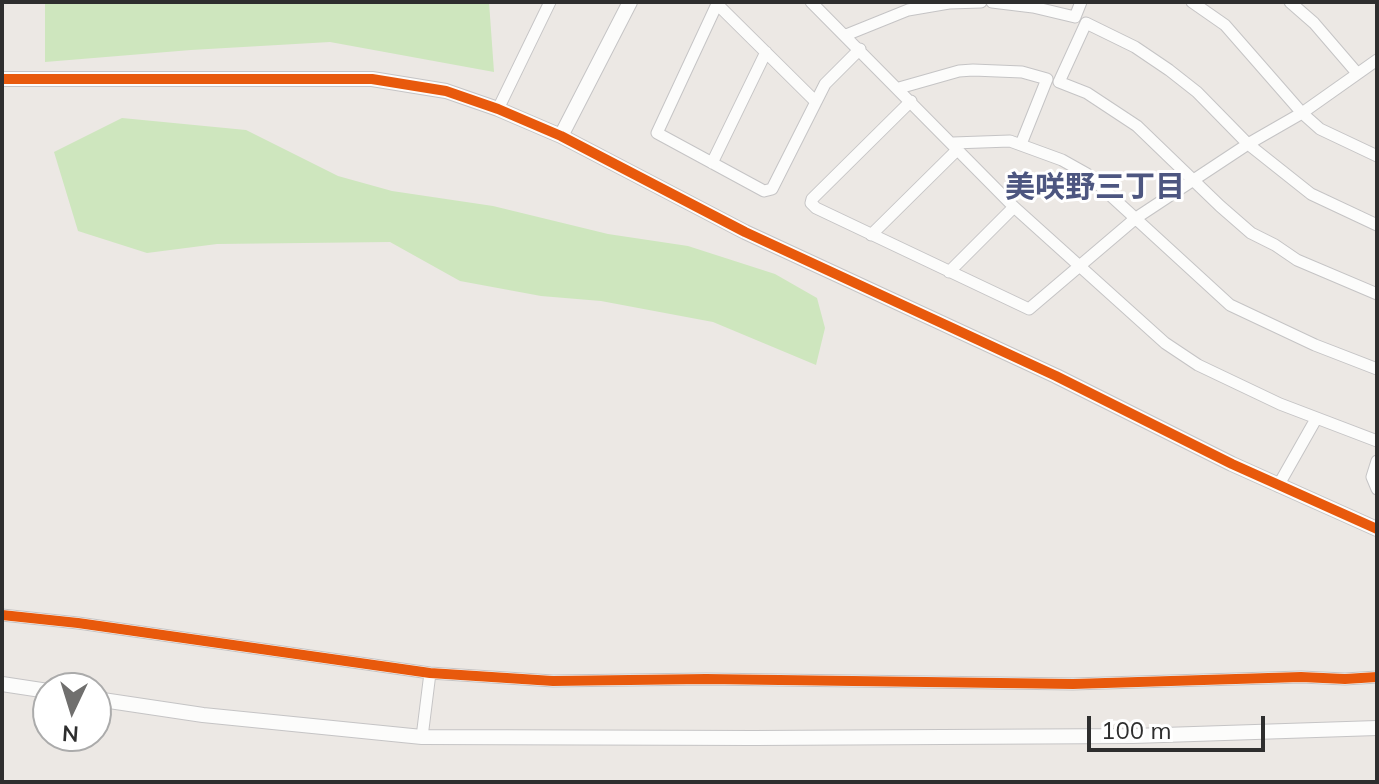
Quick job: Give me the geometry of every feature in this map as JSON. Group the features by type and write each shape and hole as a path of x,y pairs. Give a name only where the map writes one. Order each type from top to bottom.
{"street":[{"path":"498,109 550,2"},
{"path":"561,136 630,2"},
{"path":"811,2 1014,207 1165,343 1198,365 1316,419 1377,441"},
{"path":"846,35 908,10 949,3 981,2"},
{"path":"992,2 1033,7 1080,20 1135,47 1197,92 1248,144 1311,194 1377,225"},
{"path":"1059,82 1080,20 1081,2"},
{"path":"1192,2 1225,25 1302,113 1320,129 1377,156"},
{"path":"1290,2 1314,23 1357,73"},
{"path":"816,102 717,3 657,129 660,136 769,191 816,102 825,84 860,49"},
{"path":"712,163 766,52"},
{"path":"911,101 811,203 871,235 1029,309 1136,218 1248,144 1302,113 1377,60"},
{"path":"899,88 973,70 1022,72 1087,93 1137,126 1251,233 1297,260 1377,294"},
{"path":"2,79 372,79 446,91 561,136 745,232 1056,376 1278,486 1377,529"},
{"path":"1021,144 1047,79"},
{"path":"871,235 955,146 1010,141 1062,160 1087,174 1230,305 1315,345 1377,369"},
{"path":"949,272 1014,207"},
{"path":"1278,486 1316,419"},
{"path":"1377,461 1372,477 1377,489"},
{"path":"2,615 430,673 553,681 706,679 1073,684 1377,677"},
{"path":"422,737 430,673"},
{"path":"2,684 32,689"},
{"path":"112,701 203,715 422,737 1133,736 1377,728"}],"green space":[{"path":"45,2 489,2 494,72 330,42 45,62"},
{"path":"122,118 246,130 338,176 392,191 493,206 608,234 688,246 775,274 817,298 825,328 816,365 713,322 601,301 541,296 460,281 390,242 217,244 147,253 78,231 54,152"}],"cycle path":[{"path":"2,79 372,79 446,91 561,136 745,232 1056,376 1232,464 1377,529"},
{"path":"2,615 430,673 553,681 706,679 1073,684 1377,677"}],"district":[{"name":"美咲野三丁目","path":"1095,188"}]}
